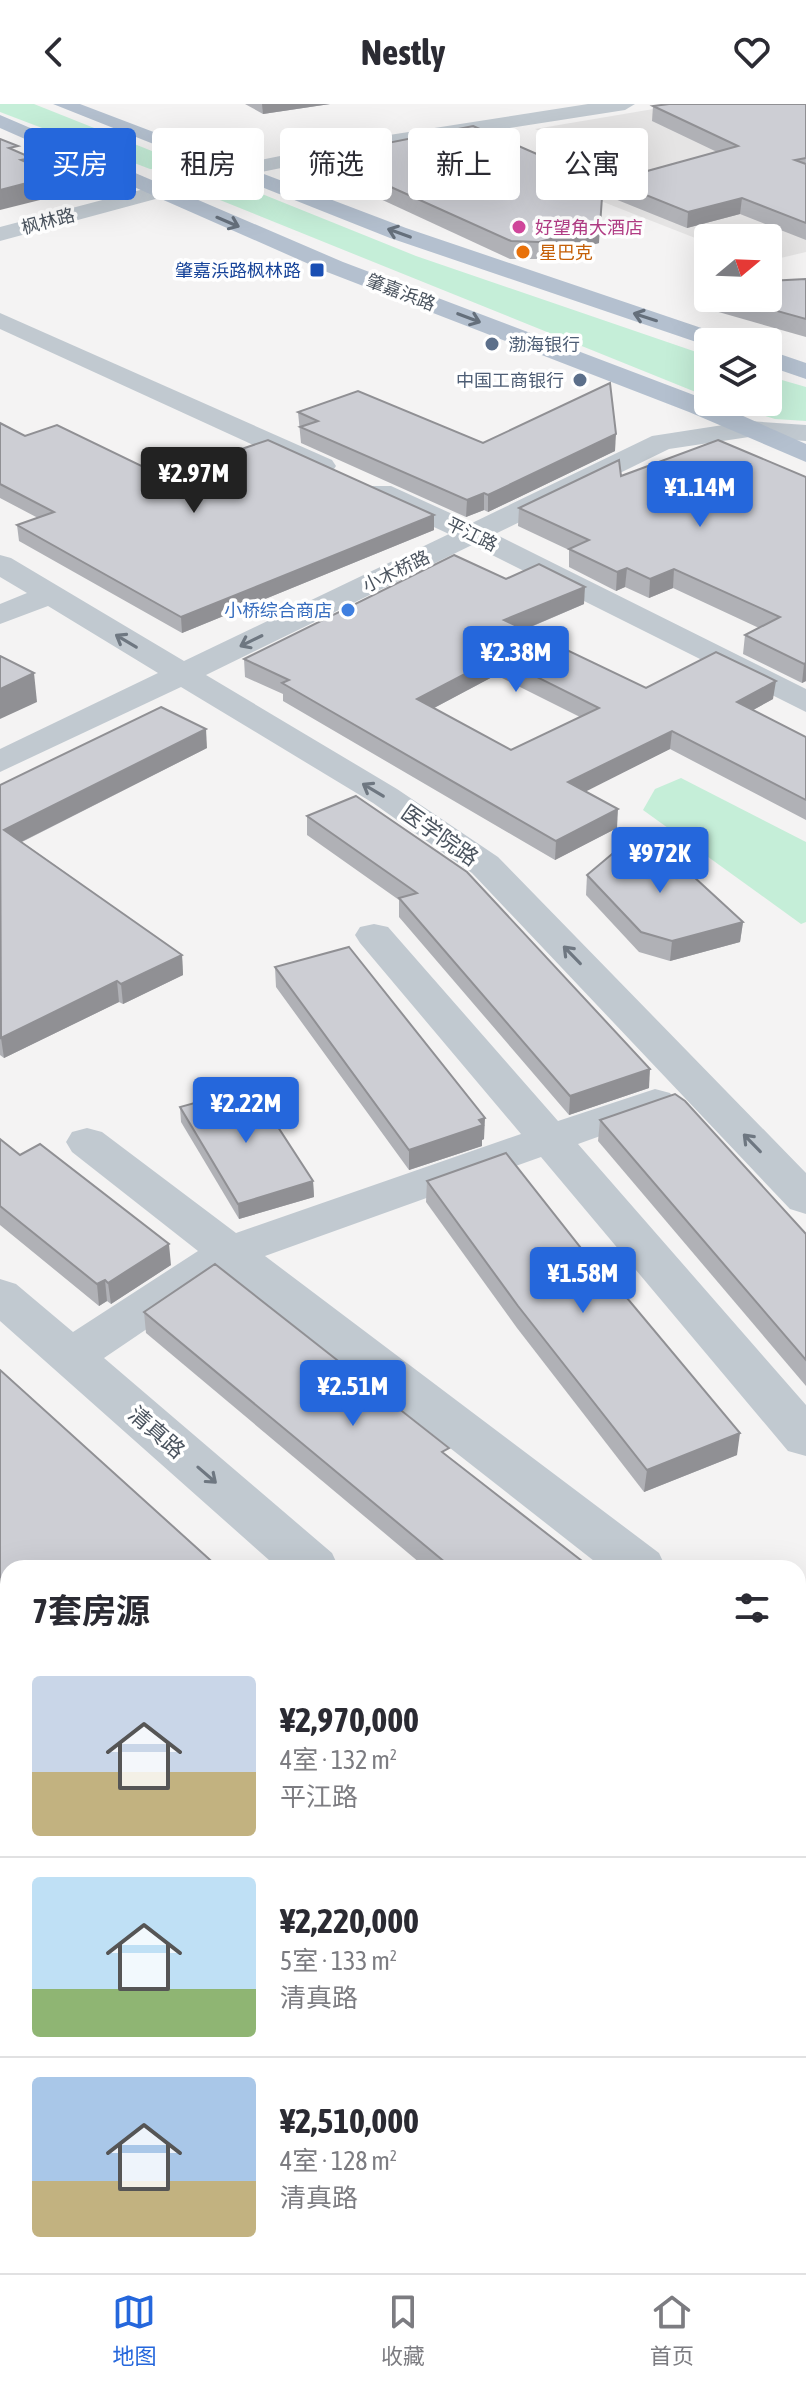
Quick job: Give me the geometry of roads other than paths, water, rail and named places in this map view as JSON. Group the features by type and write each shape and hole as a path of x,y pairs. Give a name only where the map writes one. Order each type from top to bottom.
{"main road":[{"path":"63,104 152,139"},
{"name":"肇嘉浜路","path":"0,121 108,166 152,189"},
{"path":"264,182 398,233 694,334"},
{"name":"肇嘉浜路","path":"177,200 335,267 698,406 806,454"},
{"path":"782,363 806,371"}],"street":[{"name":"枫林路","path":"264,165 370,144 625,104"},
{"name":"枫林路","path":"0,234 152,192"},
{"name":"平江路","path":"0,320 473,534 806,702"},
{"name":"小木桥路","path":"0,762 662,442 749,429 806,433"},
{"name":"医学院路","path":"0,564 385,796 485,865 806,1199"},
{"path":"0,615 50,594"},
{"path":"374,935 552,1138 806,1438"},
{"path":"71,1357 229,1252 700,1088"},
{"path":"87,1142 630,1560"},
{"name":"清真路","path":"0,1295 304,1560"}],"place":[{"name":"好望角大酒店","path":"519,227"},
{"name":"星巴克","path":"523,252"},
{"name":"肇嘉浜路枫林路","path":"317,270"},
{"name":"渤海银行","path":"492,344"},
{"name":"中国工商银行","path":"580,380"},
{"name":"小桥综合商店","path":"348,610"}]}
